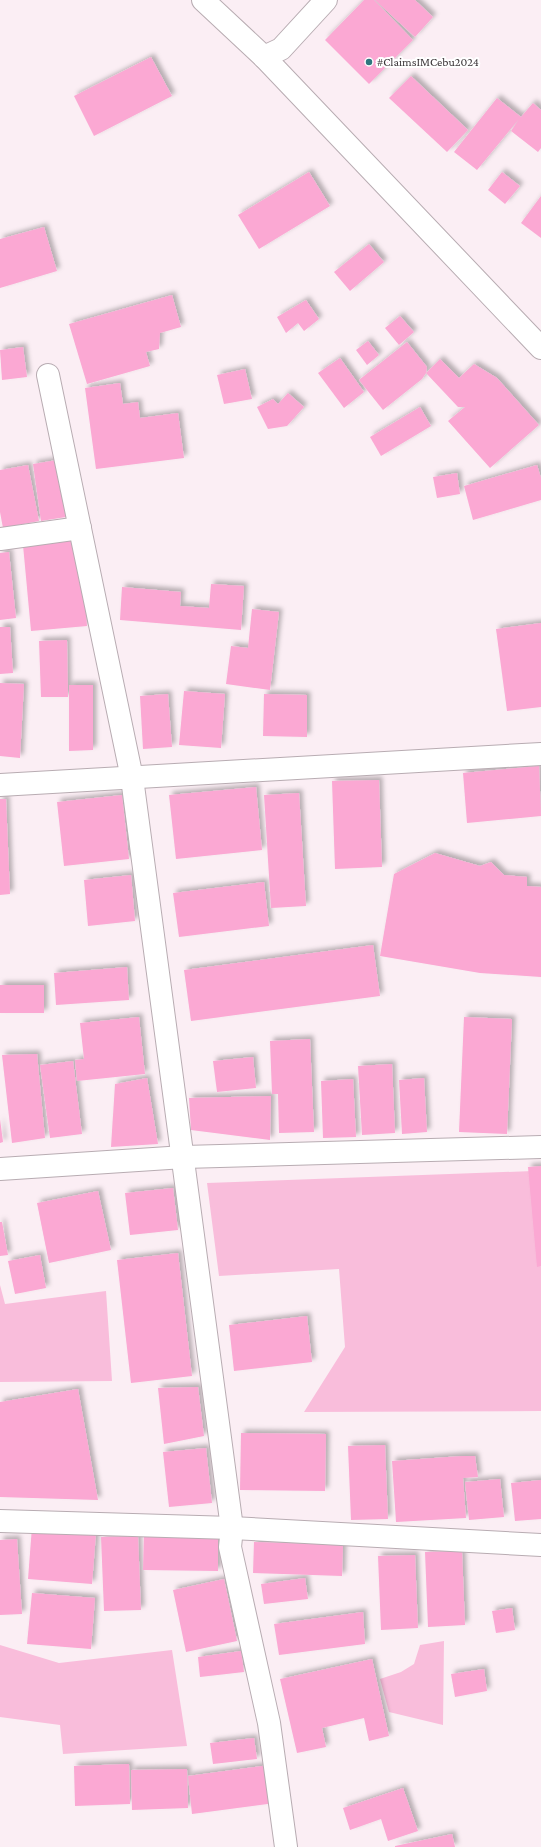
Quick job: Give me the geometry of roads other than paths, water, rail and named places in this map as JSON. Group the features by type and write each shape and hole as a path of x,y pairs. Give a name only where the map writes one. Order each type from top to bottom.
{"street":[{"path":"203,0 264,58 541,348"},
{"path":"264,58 281,48 326,0"},
{"path":"48,375 132,778 184,1158 232,1528 230,1547 269,1723 286,1847"},
{"path":"0,539 80,528"},
{"path":"0,785 541,754"},
{"path":"0,1169 184,1158 541,1147"},
{"path":"0,1521 232,1528 541,1545"}],"place":[{"name":"#ClaimsIMCebu2024","path":"369,62"}]}
